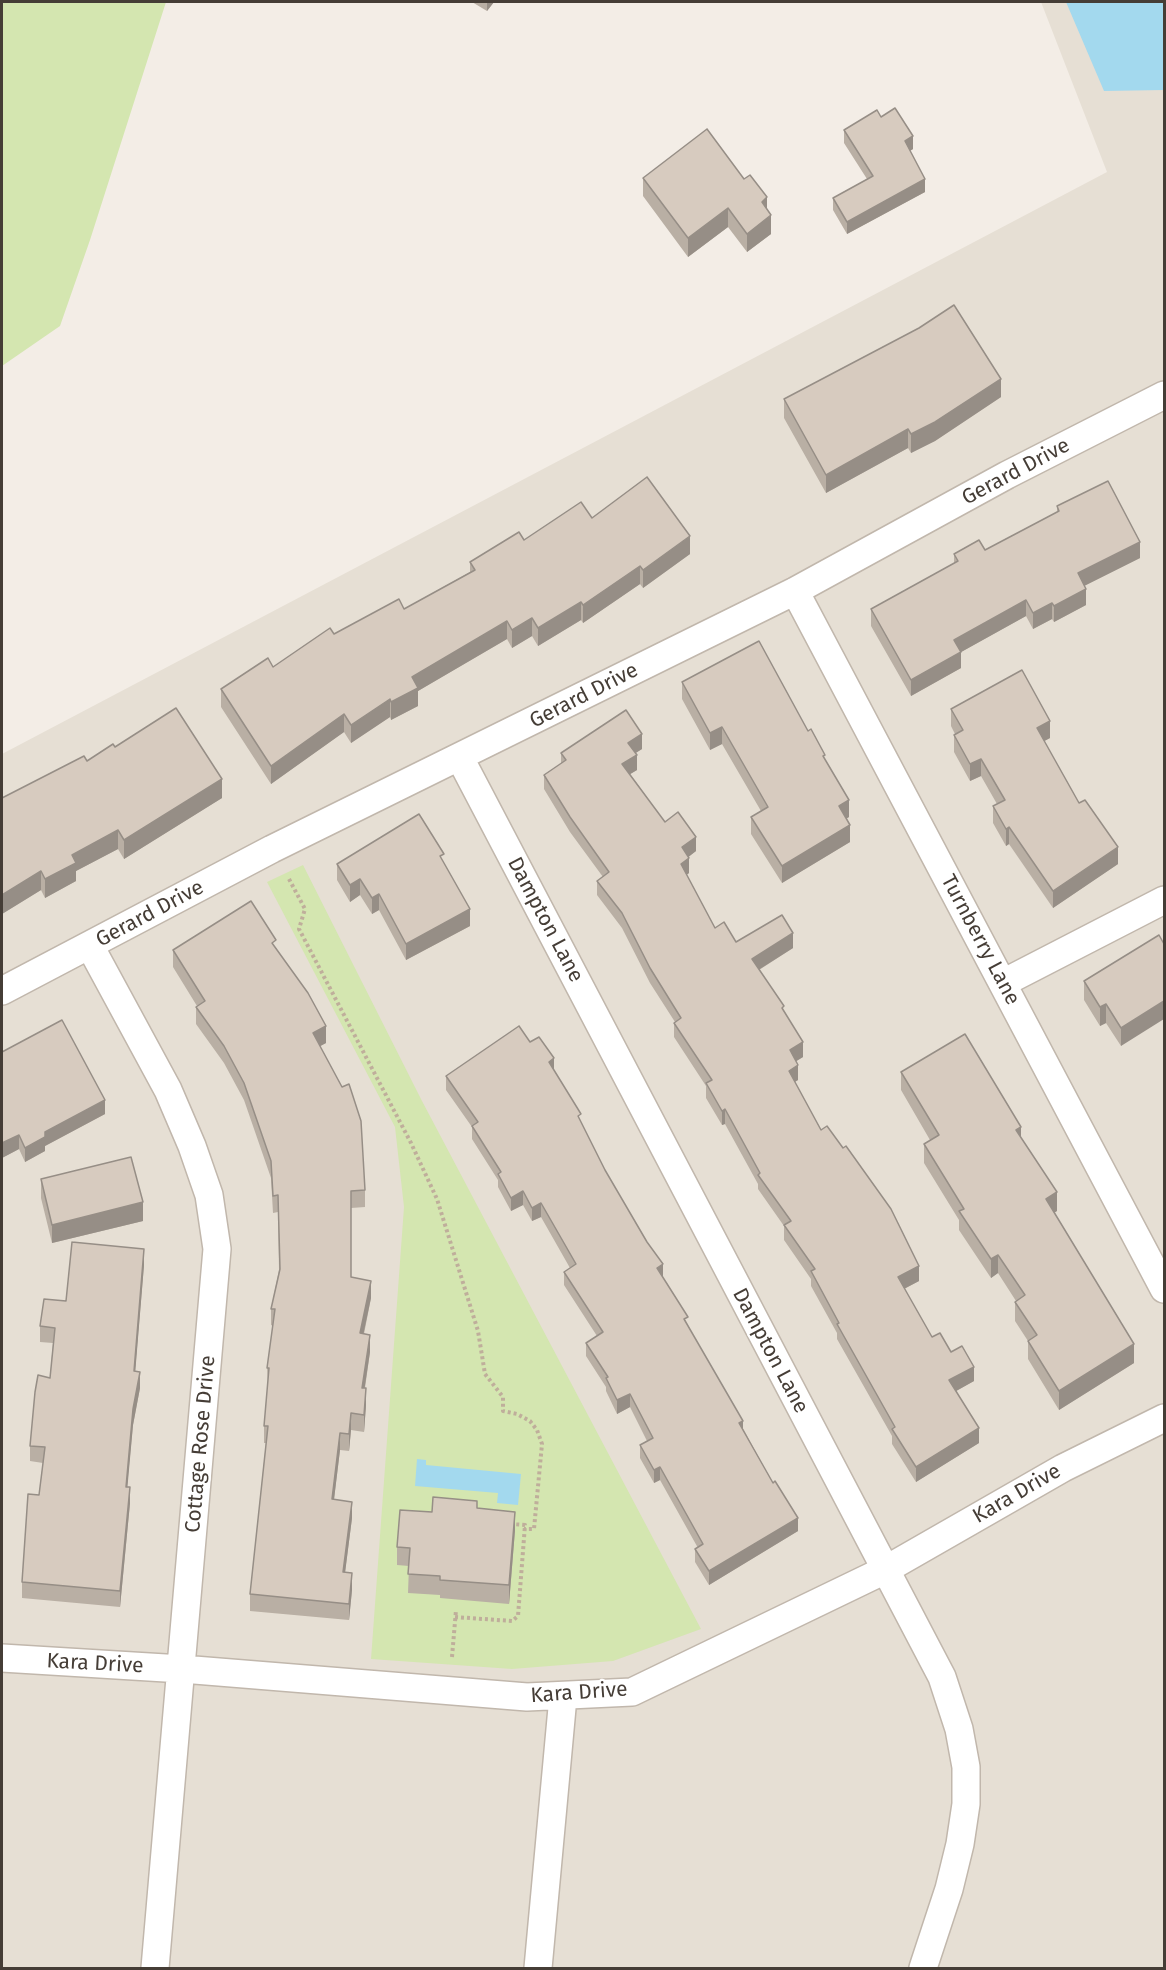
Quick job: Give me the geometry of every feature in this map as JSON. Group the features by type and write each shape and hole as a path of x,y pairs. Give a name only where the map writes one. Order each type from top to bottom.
{"street":[{"name":"Gerard Drive","path":"2,991 272,849 795,591 1007,475 1164,395"},
{"name":"Turnberry Lane","path":"795,591 1164,1289"},
{"name":"Dampton Lane","path":"460,758 942,1677 959,1729 966,1767 966,1804 960,1844 949,1889 923,1968"},
{"path":"1003,983 1164,900"},
{"name":"Cottage Rose Drive","path":"90,946 168,1090 192,1146 210,1194 217,1248 155,1968"},
{"name":"Kara Drive","path":"2,1658 182,1669 527,1697 632,1692 885,1570 1063,1468 1164,1418"},
{"path":"538,1968 563,1697"}],"path":[{"path":"289,879 305,909 299,929 411,1143 436,1199 478,1330 485,1374 503,1396 503,1411 524,1417 537,1430 542,1444 534,1529 524,1529"},
{"path":"455,1617 512,1621 518,1616 525,1525 506,1523"},
{"path":"452,1657 456,1610"}],"shaded area":[{"path":"1041,2 1164,2 1164,1968 2,1968 2,754 1107,172"}],"green space":[{"path":"2,2 166,2 60,326 2,366"},
{"path":"303,865 422,1101 701,1629 613,1661 512,1669 371,1659 404,1207 395,1127 267,882"}],"water":[{"path":"1066,2 1164,2 1164,90 1104,91"},
{"path":"417,1459 426,1460 426,1465 521,1474 518,1505 497,1503 498,1493 415,1486"}],"building":[{"path":"895,108 913,136 905,141 925,179 847,222 833,198 873,176 844,130 877,110 881,117"},
{"path":"707,129 744,179 750,175 767,197 762,202 771,215 747,234 728,208 688,238 643,178"},
{"path":"954,305 1001,379 935,422 911,434 908,429 826,475 784,399 919,328"},
{"path":"647,477 690,536 643,570 640,566 583,605 581,602 538,628 532,618 512,630 507,621 412,677 418,688 391,702 390,699 351,725 344,714 271,766 221,689 268,658 273,667 330,628 334,634 399,599 404,609 475,570 470,562 519,532 524,540 581,502 592,518"},
{"path":"1108,481 1140,542 1078,573 1086,589 1054,606 1052,603 1033,613 1026,600 954,640 961,652 911,680 871,609 958,561 954,554 979,540 985,550 1059,511 1057,506"},
{"path":"759,641 808,731 811,729 825,755 823,756 849,800 839,806 850,825 782,866 751,817 768,807 722,727 710,733 682,682"},
{"path":"1022,670 1050,721 1037,728 1079,803 1085,800 1118,847 1053,891 1009,827 1006,829 993,806 1005,800 981,759 970,764 954,735 963,730 951,709"},
{"path":"176,708 222,779 124,840 118,830 72,855 76,863 45,879 41,871 2,895 2,798 84,756 87,761 113,744 115,747"},
{"path":"626,710 642,734 628,743 637,755 622,764 665,822 678,812 696,837 682,847 689,858 681,864 715,928 724,922 736,942 782,915 793,933 752,959 784,1006 782,1008 803,1042 790,1050 798,1065 789,1071 821,1130 827,1126 843,1148 846,1146 891,1209 919,1266 898,1277 932,1337 940,1333 951,1352 962,1346 974,1367 949,1380 979,1428 916,1467 892,1429 895,1427 837,1324 839,1323 811,1271 815,1269 784,1225 791,1221 758,1175 760,1173 725,1109 722,1111 706,1083 712,1080 674,1023 681,1018 650,968 622,913 597,881 609,872 544,775 566,760 561,753"},
{"path":"419,814 444,854 440,856 470,909 406,944 379,894 372,898 360,879 350,885 337,864"},
{"path":"251,901 276,940 272,943 308,993 326,1026 313,1033 342,1087 349,1084 361,1121 365,1190 351,1191 351,1277 371,1281 360,1333 370,1335 362,1388 366,1388 364,1415 351,1413 349,1434 340,1433 332,1499 352,1502 343,1572 352,1573 349,1604 250,1594 268,1426 264,1426 269,1368 267,1368 275,1309 271,1309 280,1269 278,1195 273,1196 271,1161 244,1083 224,1046 196,1007 205,1001 173,950"},
{"path":"1159,935 1164,944 1164,1001 1121,1028 1106,1004 1100,1007 1084,981"},
{"path":"62,1020 105,1100 45,1132 45,1137 25,1148 19,1135 2,1143 2,1052"},
{"path":"519,1026 530,1042 539,1037 554,1058 549,1062 581,1114 578,1116 605,1170 647,1242 663,1264 657,1268 688,1317 684,1319 743,1421 739,1423 773,1483 775,1481 798,1518 709,1571 695,1549 703,1544 660,1467 654,1470 640,1445 653,1438 630,1394 617,1400 606,1378 608,1377 586,1343 603,1332 564,1272 576,1264 541,1203 532,1208 523,1191 511,1198 498,1174 501,1172 472,1126 478,1122 446,1076"},
{"path":"965,1034 1021,1127 1016,1130 1057,1192 1046,1199 1134,1344 1059,1391 1028,1341 1037,1335 1015,1302 1025,1295 998,1255 991,1259 959,1211 964,1209 924,1144 939,1135 901,1072"},
{"path":"131,1157 143,1202 52,1225 41,1179"},
{"path":"72,1242 144,1249 134,1371 140,1372 133,1409 126,1487 130,1487 120,1591 22,1582 28,1494 39,1495 45,1447 30,1446 35,1392 38,1375 50,1378 55,1328 40,1326 44,1299 66,1301"},
{"path":"433,1497 477,1501 477,1508 515,1512 509,1585 440,1580 440,1576 408,1574 410,1548 397,1547 400,1510 432,1512"}]}
